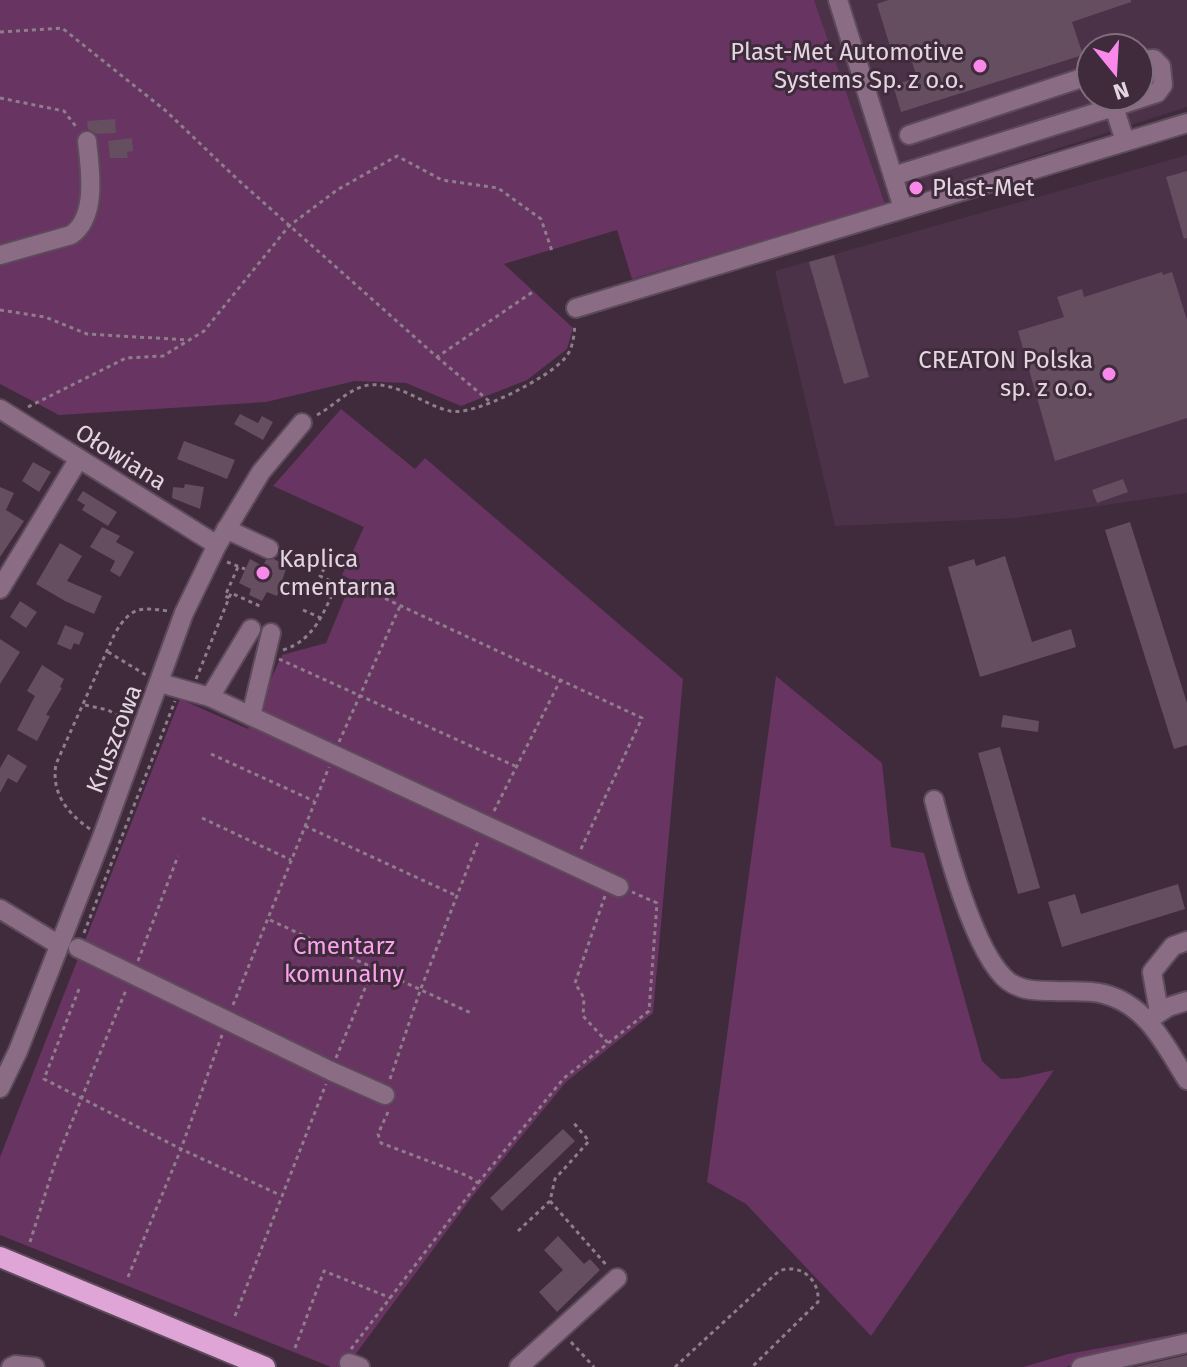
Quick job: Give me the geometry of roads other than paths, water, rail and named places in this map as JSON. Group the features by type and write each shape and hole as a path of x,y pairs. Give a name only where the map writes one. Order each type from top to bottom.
{"main road":[{"path":"0,1257 265,1367"}],"street":[{"path":"838,0 903,208"},
{"path":"1155,60 1161,66 1163,85 1155,94"},
{"path":"909,135 1075,80"},
{"path":"893,176 1098,112"},
{"path":"1116,112 1125,141"},
{"path":"576,308 1187,123"},
{"path":"0,255 71,235 79,229 90,196 87,141"},
{"name":"Ołowiana","path":"5,413 78,460 221,537 269,549"},
{"name":"Kruszcowa","path":"0,1088 102,837 184,613 221,537 279,448 302,423"},
{"path":"0,589 78,460"},
{"path":"247,496 265,503"},
{"path":"210,697 251,629"},
{"path":"251,716 271,633"},
{"path":"160,683 210,697 614,885"},
{"path":"934,800 949,860 980,938 1006,979 1020,987 1041,991 1102,993 1154,1016"},
{"path":"0,909 59,945"},
{"path":"1187,941 1173,946 1152,972 1154,1016 1187,1080"},
{"path":"78,948 385,1095"},
{"path":"1154,1016 1187,1001"},
{"path":"519,1367 617,1278"},
{"path":"1081,1367 1187,1343"},
{"path":"11,1367 35,1367"}],"place":[{"name":"Plast-Met Automotive Systems Sp. z o.o.","path":"980,66"},
{"name":"Plast-Met","path":"916,188"},
{"name":"CREATON Polska sp. z o.o.","path":"1109,374"},
{"name":"Kaplica cmentarna","path":"263,573"}],"park label":[{"name":"Cmentarz komunalny","path":"344,960"}]}
